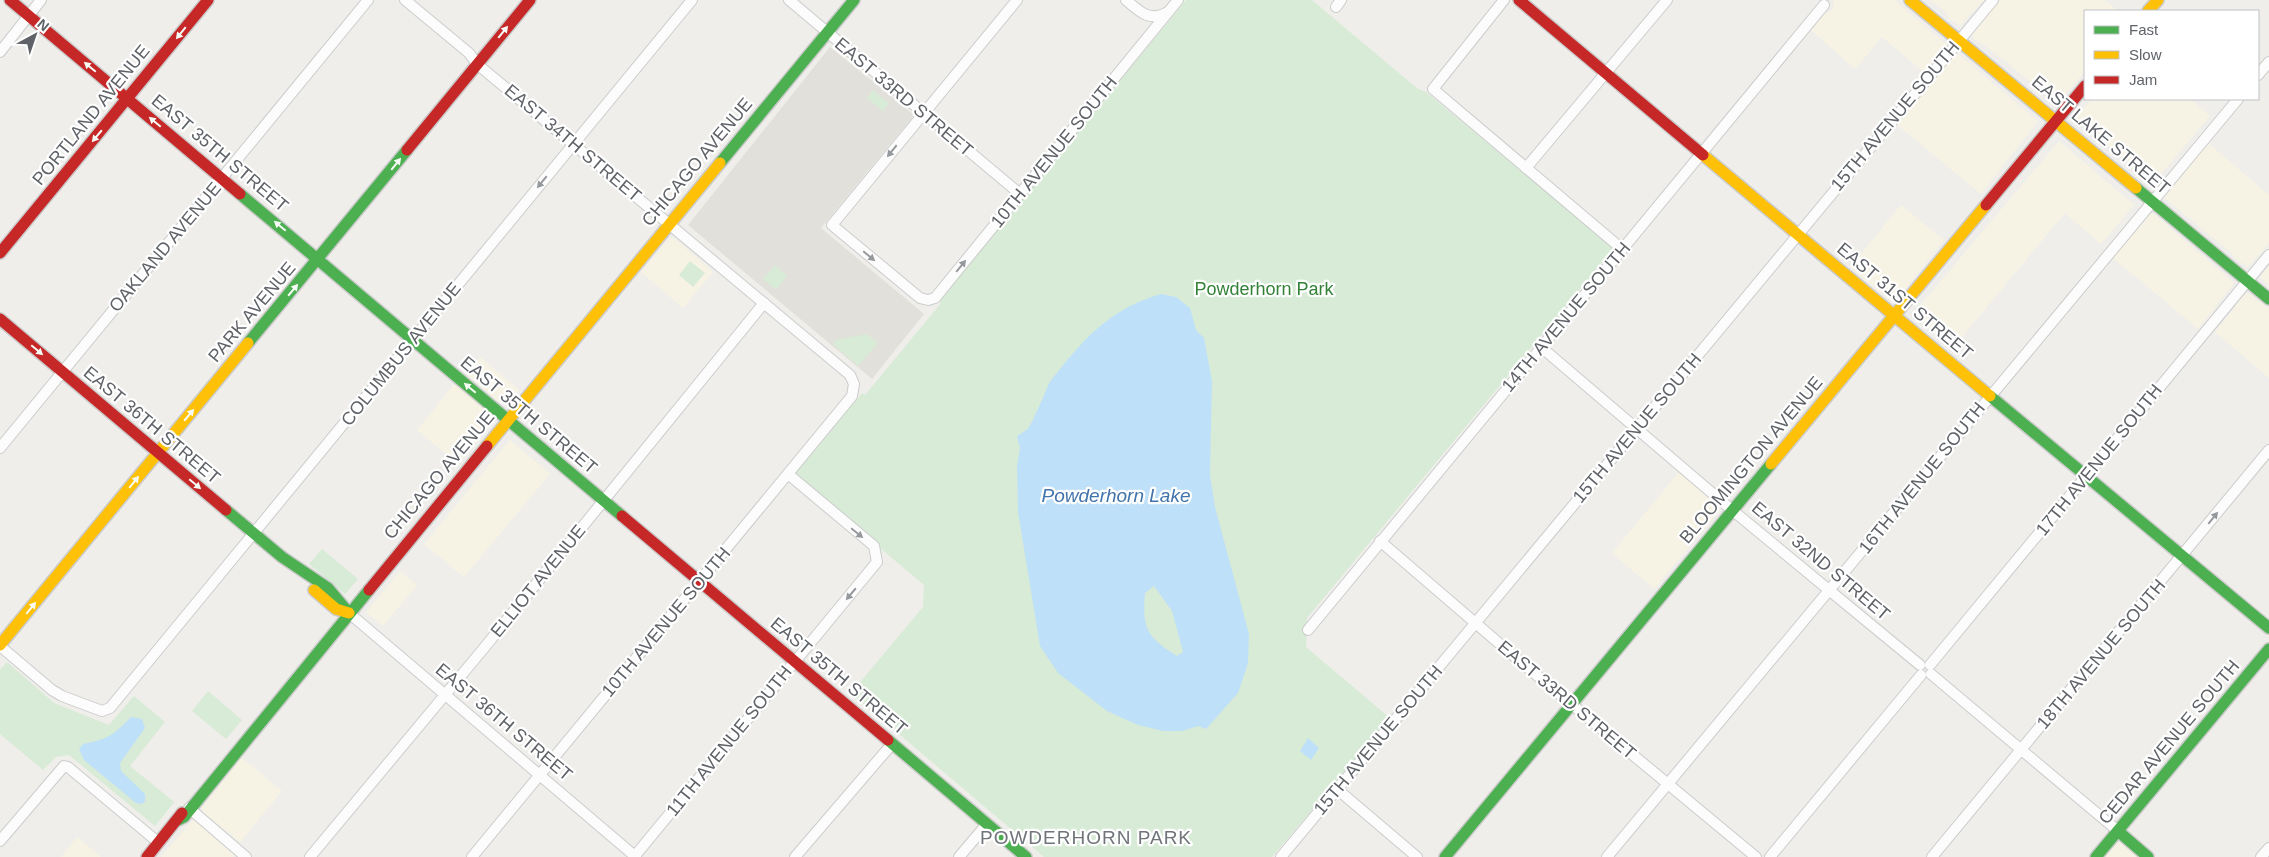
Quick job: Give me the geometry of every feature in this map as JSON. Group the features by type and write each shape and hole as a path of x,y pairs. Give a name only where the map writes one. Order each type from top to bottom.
{"street":[{"name":"EAST 35TH STREET","path":"10,0 1026,857"},
{"path":"0,52 41,0"},
{"name":"PORTLAND AVENUE","path":"0,253 208,0"},
{"name":"OAKLAND AVENUE","path":"0,448 368,0"},
{"name":"EAST 34TH STREET","path":"405,0 469,53 477,64 850,375 854,384"},
{"name":"PARK AVENUE","path":"0,646 530,0"},
{"name":"COLUMBUS AVENUE","path":"0,646 62,696 102,711 110,708 692,0"},
{"name":"EAST 33RD STREET","path":"788,0 1020,194"},
{"name":"CHICAGO AVENUE","path":"147,857 854,0"},
{"path":"924,113 1017,0"},
{"path":"1126,0 1145,15 1160,16 1169,11"},
{"name":"10TH AVENUE SOUTH","path":"924,113 832,225 920,298 928,300 935,298 1178,0"},
{"path":"1504,0 1433,89 1622,249"},
{"name":"EAST 31ST STREET","path":"1519,0 2269,628"},
{"path":"1526,168 1666,0"},
{"name":"EAST LAKE STREET","path":"1910,0 2269,299"},
{"name":"15TH AVENUE SOUTH","path":"1281,857 1993,0"},
{"path":"2149,10 2158,0"},
{"name":"14TH AVENUE SOUTH","path":"1308,630 1824,5"},
{"path":"1145,15 1150,34"},
{"path":"2259,74 2269,62"},
{"name":"BLOOMINGTON AVENUE","path":"1445,857 2084,87"},
{"name":"16TH AVENUE SOUTH","path":"1607,857 1990,394 2237,100"},
{"name":"17TH AVENUE SOUTH","path":"1770,857 2269,255"},
{"name":"ELLIOT AVENUE","path":"310,857 764,303"},
{"name":"EAST 36TH STREET","path":"0,319 282,557 302,569 342,601 349,613 635,857"},
{"name":"EAST 32ND STREET","path":"1541,347 1732,510 2148,857"},
{"name":"10TH AVENUE SOUTH","path":"472,857 852,396 854,384"},
{"name":"18TH AVENUE SOUTH","path":"1932,857 2269,450"},
{"name":"11TH AVENUE SOUTH","path":"635,857 877,562 874,546 788,474"},
{"name":"EAST 33RD STREET","path":"1380,541 1756,857"},
{"name":"CEDAR AVENUE SOUTH","path":"2096,857 2269,649"},
{"path":"795,857 892,744"},
{"path":"0,841 64,766 68,767 159,843"},
{"path":"1338,789 1417,857"},
{"path":"184,814 246,857"},
{"path":"959,857 987,824"},
{"path":"2262,857 2269,848"}],"shaded area":[{"path":"1833,0 1894,0 2038,121 1981,194 1896,124 1934,81 1882,37 1855,69 1810,29 1820,15 1831,11 1834,7"},
{"path":"1930,0 1984,0 1960,26 1949,19 1947,13"},
{"path":"1999,0 2105,0 2117,10 2084,10 2084,72 2060,101 2056,102 1987,47 1974,39 1972,32"},
{"path":"830,47 914,115 821,228 924,314 872,379 688,225"},
{"path":"2091,100 2191,100 2210,116 2154,182 2075,118"},
{"path":"2059,141 2134,205 2101,244 2065,213 1952,349 1913,314"},
{"path":"2207,142 2269,195 2269,243 2248,267 2234,258 2233,254 2164,198 2164,194"},
{"path":"1901,205 1944,240 1897,299 1891,301 1850,267"},
{"path":"2150,214 2154,214 2234,283 2198,329 2113,258"},
{"path":"670,238 674,238 713,272 683,308 641,272"},
{"path":"2269,266 2269,287 2260,277"},
{"path":"2248,293 2269,309 2269,378 2215,332 2236,306 2236,303"},
{"path":"480,357 519,390 508,403 500,403 466,374"},
{"path":"455,383 492,414 494,418 493,422 458,464 417,430"},
{"path":"510,440 550,474 464,577 424,544"},
{"path":"1679,472 1719,504 1720,510 1654,589 1612,553"},
{"path":"400,571 417,585 383,626 366,612"},
{"path":"241,757 282,791 240,842 203,812 202,807"},
{"path":"193,820 237,853 233,857 161,857"},
{"path":"77,837 101,857 61,857"},
{"path":"2118,842 2122,842 2140,857 2104,857"}],"green space":[{"name":"Powderhorn Park","path":"1186,0 1312,0 1418,89 1426,92 1614,248 1307,618 1306,647 1390,718 1272,857 1044,857 851,693 923,607 924,585 797,478 795,473 862,393 865,395 941,303 939,301"},
{"path":"873,90 889,103 883,111 867,98"},
{"path":"690,261 705,273 693,287 679,275"},
{"path":"775,265 787,276 776,290 763,279"},
{"path":"867,334 878,343 858,366 833,344 836,340"},
{"path":"322,549 358,579 345,594 309,564"},
{"path":"7,662 54,703 109,725 134,696 165,722 130,766 174,802 155,826 69,755 56,757 43,770 0,734 0,670"},
{"path":"208,691 242,720 226,739 192,711"}],"water":[{"name":"Powderhorn Lake","path":"1161,294 1176,297 1190,308 1196,330 1204,338 1212,381 1210,475 1215,507 1249,634 1248,663 1238,693 1206,729 1198,726 1182,731 1163,731 1138,725 1107,711 1058,673 1040,646 1018,512 1017,466 1020,448 1017,437 1027,430 1049,383 1073,354 1097,329 1111,318 1142,300","holes":["1154,586 1172,611 1183,652 1177,656 1159,643 1149,631 1145,615 1145,593"]},
{"path":"131,717 142,719 145,728 120,763 121,771 145,794 145,801 142,804 136,803 84,760 79,749 83,744 110,735"},
{"path":"1308,738 1319,748 1311,760 1300,751"}],"traffic: fast":[{"path":"720,163 854,0"},
{"path":"248,343 407,150"},
{"path":"2136,188 2269,299"},
{"path":"240,194 622,516"},
{"path":"1990,396 2269,628"},
{"path":"1445,857 1771,464"},
{"path":"226,510 282,557 328,588 349,613"},
{"path":"178,820 184,817 369,590"},
{"path":"2096,857 2269,649"},
{"path":"888,740 1026,857"},
{"path":"2118,831 2148,857"}],"traffic: slow":[{"path":"1910,0 2136,188"},
{"path":"2149,10 2158,0"},
{"path":"1703,155 1990,396"},
{"path":"487,446 720,163"},
{"path":"1771,464 1986,205"},
{"path":"0,645 248,343"},
{"path":"314,590 336,609 349,613"}],"traffic: jam":[{"path":"10,0 240,194"},
{"path":"0,253 208,0"},
{"path":"407,150 530,0"},
{"path":"1519,0 1703,155"},
{"path":"1986,205 2084,87"},
{"path":"0,319 226,510"},
{"path":"369,590 487,446"},
{"path":"622,516 888,740"},
{"path":"147,857 182,813"}],"district":[{"name":"POWDERHORN PARK","path":"1086,837"}]}
